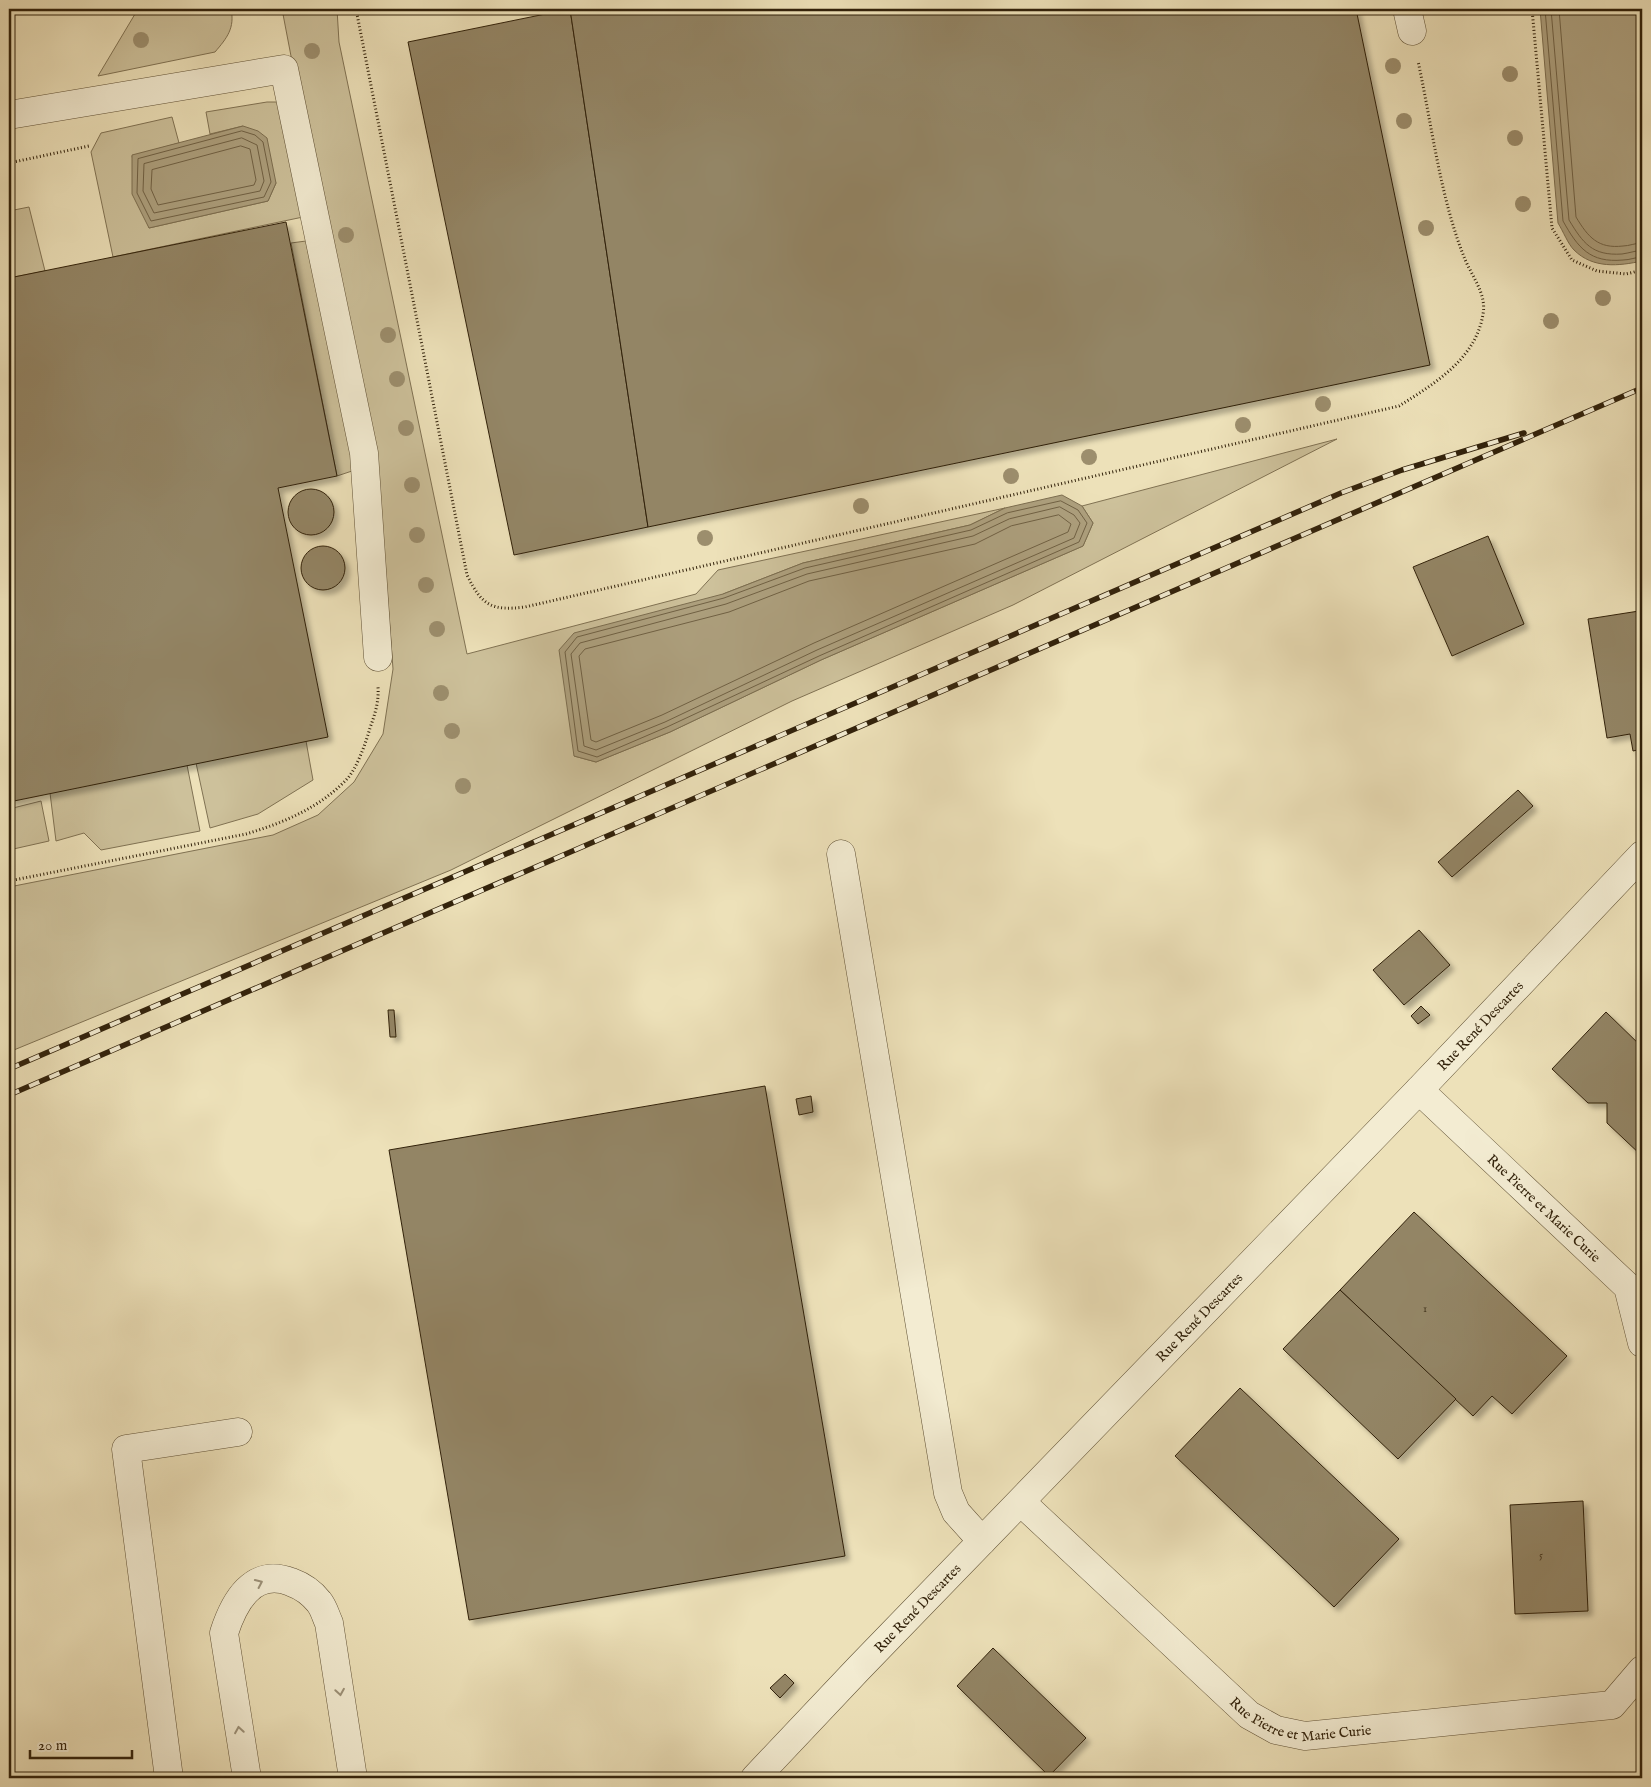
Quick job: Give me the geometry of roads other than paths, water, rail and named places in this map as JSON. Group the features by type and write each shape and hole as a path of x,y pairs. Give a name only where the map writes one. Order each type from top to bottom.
{"street":[{"path":"9,115 284,69 364,453 378,657"},
{"path":"841,854 948,1493 956,1512 982,1541"},
{"name":"Rue René Descartes","path":"755,1778 1420,1090 1642,855"},
{"name":"Rue Pierre et Marie Curie","path":"1420,1090 1628,1287 1642,1343"},
{"path":"169,1778 126,1449 238,1432"},
{"name":"Rue Pierre et Marie Curie","path":"1021,1502 1249,1715 1276,1730 1305,1736 1612,1705 1642,1670"},
{"path":"247,1778 224,1633 231,1611 247,1590 260,1580 280,1578 302,1586 320,1602 329,1624 353,1778"}],"water":[{"path":"1540,9 1642,9 1642,261 1615,265 1589,260 1574,250 1558,223"},
{"path":"243,126 258,131 267,138 276,183 268,201 149,228 132,194 132,155"},
{"path":"1062,495 1082,506 1093,523 1083,546 821,660 670,732 596,762 574,756 559,650 574,633 723,594 803,563 970,525 1005,508"}],"railway":[{"path":"9,1095 1642,388"},
{"path":"9,1069 1341,493 1402,470 1524,433"}]}
